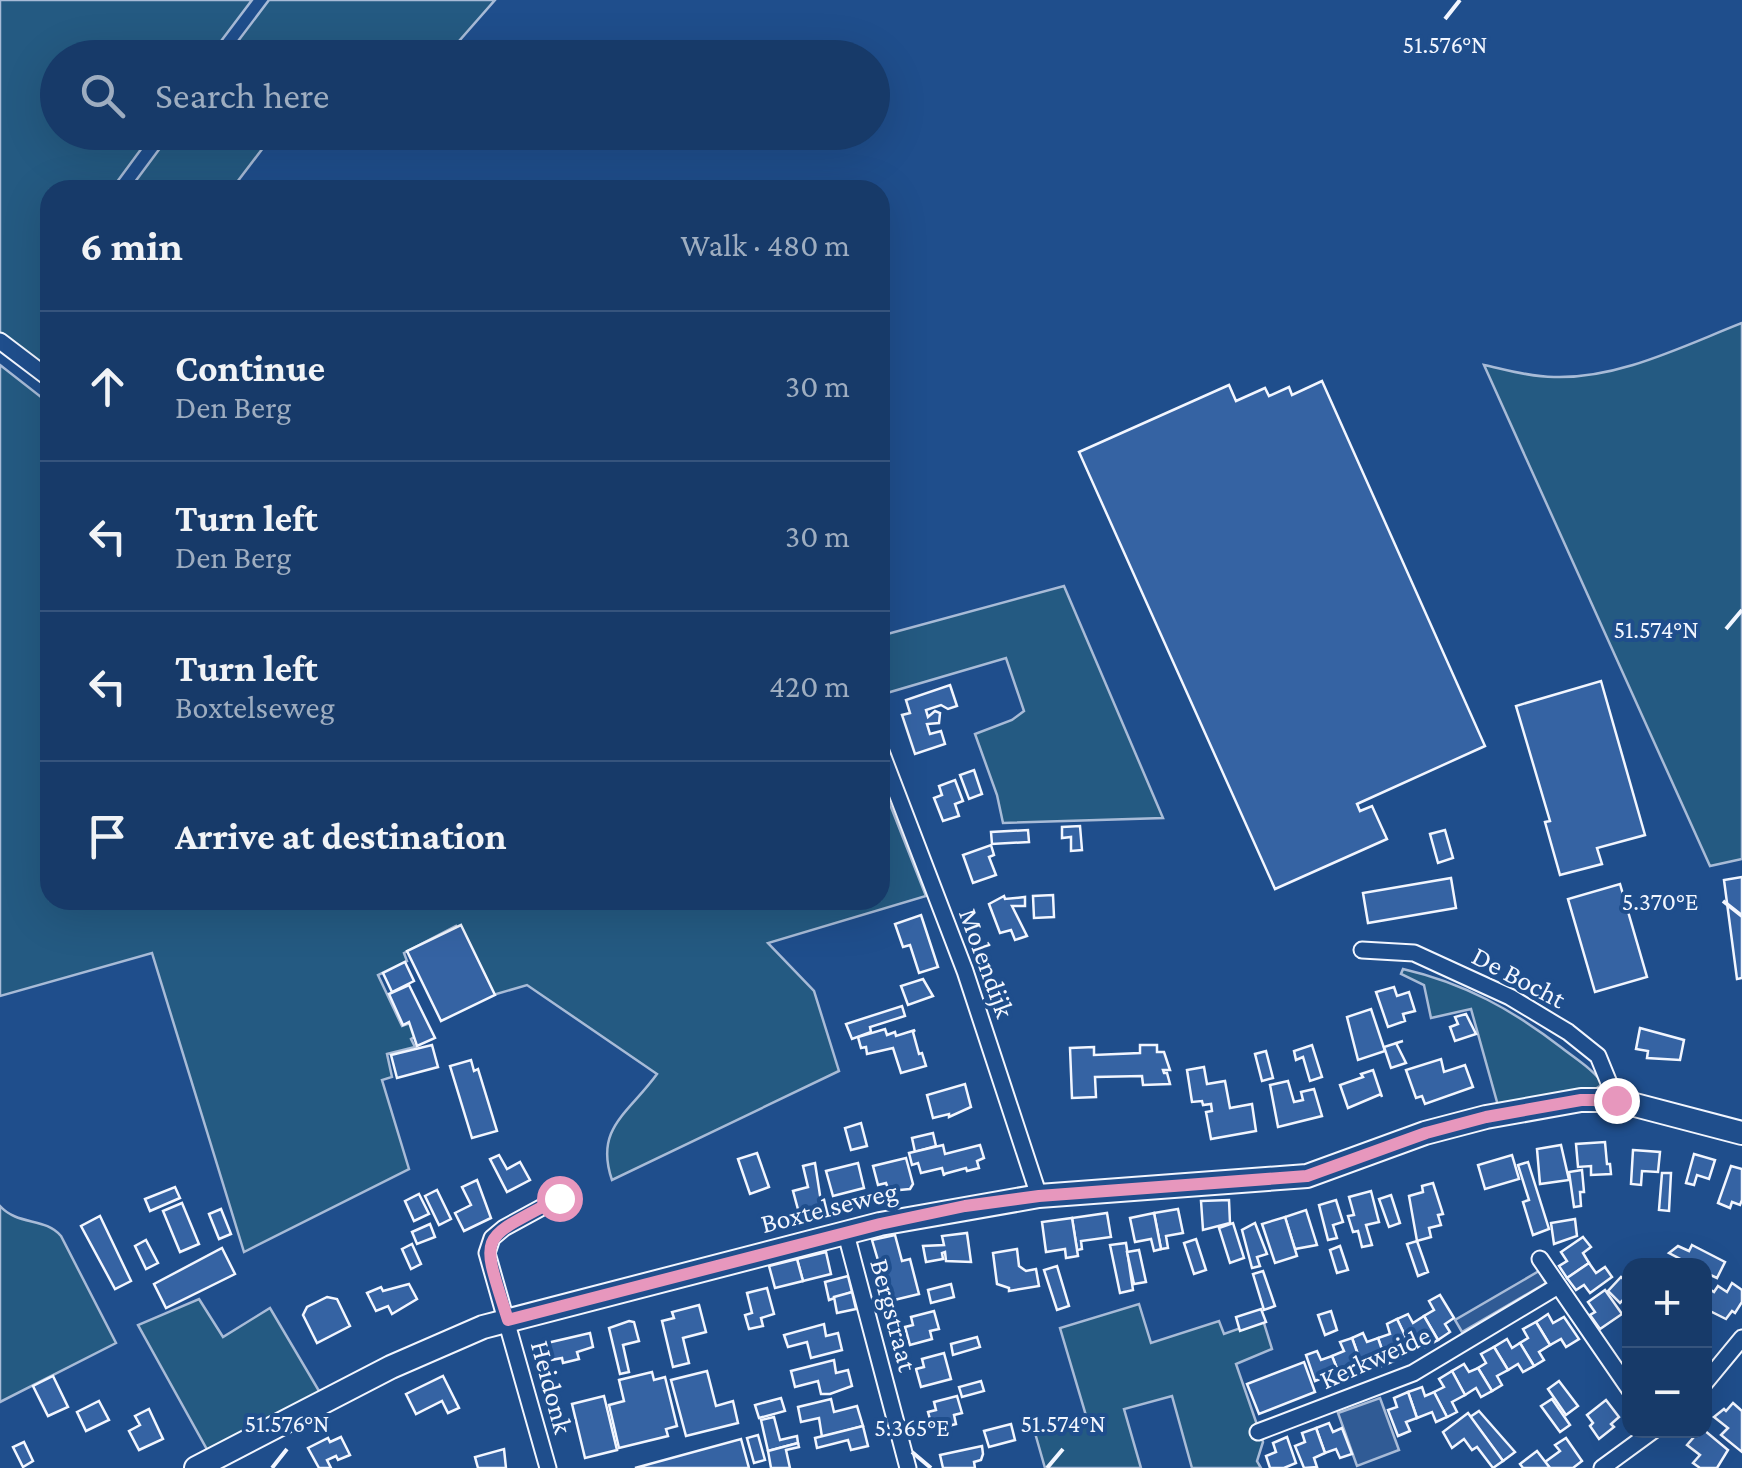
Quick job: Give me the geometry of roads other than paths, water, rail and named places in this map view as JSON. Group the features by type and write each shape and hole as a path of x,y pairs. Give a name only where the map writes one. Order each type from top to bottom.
{"street":[{"path":"0,340 40,371"},
{"name":"Molendijk","path":"890,775 965,971 1039,1196"},
{"name":"De Bocht","path":"1362,950 1414,953 1469,976 1539,1014 1598,1056 1616,1100"},
{"name":"Boxtelseweg","path":"196,1468 391,1367 484,1326 965,1206 1039,1196 1307,1176 1426,1133 1486,1117 1581,1100 1616,1100 1742,1133"},
{"name":"Heidonk","path":"548,1468 487,1253 492,1238 504,1228 559,1198"},
{"name":"Bergstraat","path":"846,1234 908,1468"},
{"path":"1540,1260 1622,1378"},
{"name":"Kerkweide","path":"1258,1432 1413,1373 1558,1286"},
{"path":"1712,1374 1742,1338"},
{"path":"1602,1468 1643,1438"}]}
